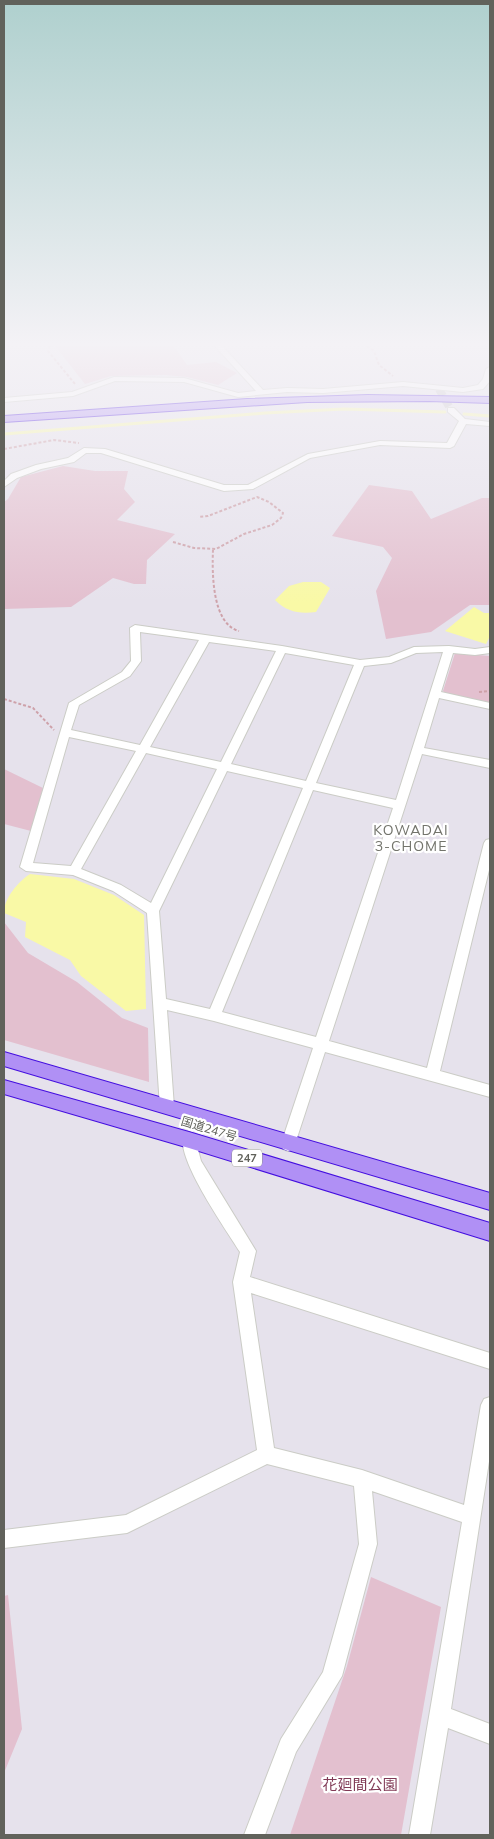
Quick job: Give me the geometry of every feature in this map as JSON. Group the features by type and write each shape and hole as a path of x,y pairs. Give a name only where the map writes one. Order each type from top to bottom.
{"highway":[{"name":"国道247号","path":"4,1059 490,1202"},
{"name":"国道247号","path":"4,1087 189,1140 490,1232"}],"street":[{"path":"4,485 14,476 40,467 71,460 84,450 102,451 224,488 250,487 308,456 380,443 450,446 457,432"},
{"path":"153,911 117,888 74,871 26,867 74,703 126,674 136,661 135,628 282,649 360,663 391,660 414,650 449,649 475,652 490,650"},
{"path":"74,871 205,639"},
{"path":"167,1107 153,911 282,649"},
{"path":"288,1144 418,750 449,649"},
{"path":"214,1015 360,663"},
{"path":"434,694 490,706"},
{"path":"64,732 400,805"},
{"path":"418,750 490,764"},
{"path":"432,1075 490,843"},
{"path":"159,1004 214,1015 320,1046 490,1091"},
{"path":"189,1140 194,1163 248,1251 241,1282 266,1455"},
{"path":"241,1282 490,1361"},
{"path":"420,1835 442,1715 471,1516 490,1405"},
{"path":"4,1539 127,1524 266,1455 362,1479 471,1516"},
{"path":"255,1835 288,1746 332,1676 368,1544 362,1479"},
{"path":"442,1715 490,1734"}],"path":[{"path":"4,449 54,440 84,443"},
{"path":"173,542 213,550 222,547 243,534 266,529 282,517 284,513 269,502 257,498 208,516 199,517"},
{"path":"213,550 213,573 220,611 228,626 245,634"},
{"path":"4,699 33,708 56,732 64,732"}],"green space":[{"path":"63,466 95,471 128,471 124,489 135,502 117,520 175,534 147,560 146,584 134,584 113,578 71,607 4,609 4,502 8,499 21,477"},
{"path":"369,485 412,491 431,519 482,498 490,498 490,605 470,605 431,632 386,639 376,591 392,558 383,547 332,536"},
{"path":"455,653 490,656 490,703 446,694 443,691"},
{"path":"4,769 43,788 31,831 4,824"},
{"path":"4,922 28,953 77,982 122,1018 148,1028 149,1082 4,1040"},
{"name":"花廻間公園","path":"371,1577 441,1607 401,1835 290,1835 347,1666"},
{"path":"8,1595 22,1729 4,1773 4,1596"}],"shaded area":[{"path":"303,582 321,582 330,588 316,612 304,613 294,611 284,607 275,600 289,586"},
{"path":"474,607 484,613 490,613 490,636 486,644 445,631"},
{"path":"30,874 74,879 114,895 144,915 146,1009 126,1011 81,976 70,960 25,937 26,922 4,913 6,902 12,891"}],"waterway":[{"path":"4,434 31,432"}],"district":[{"name":"KOWADAI 3-CHOME","path":"411,838"}]}
